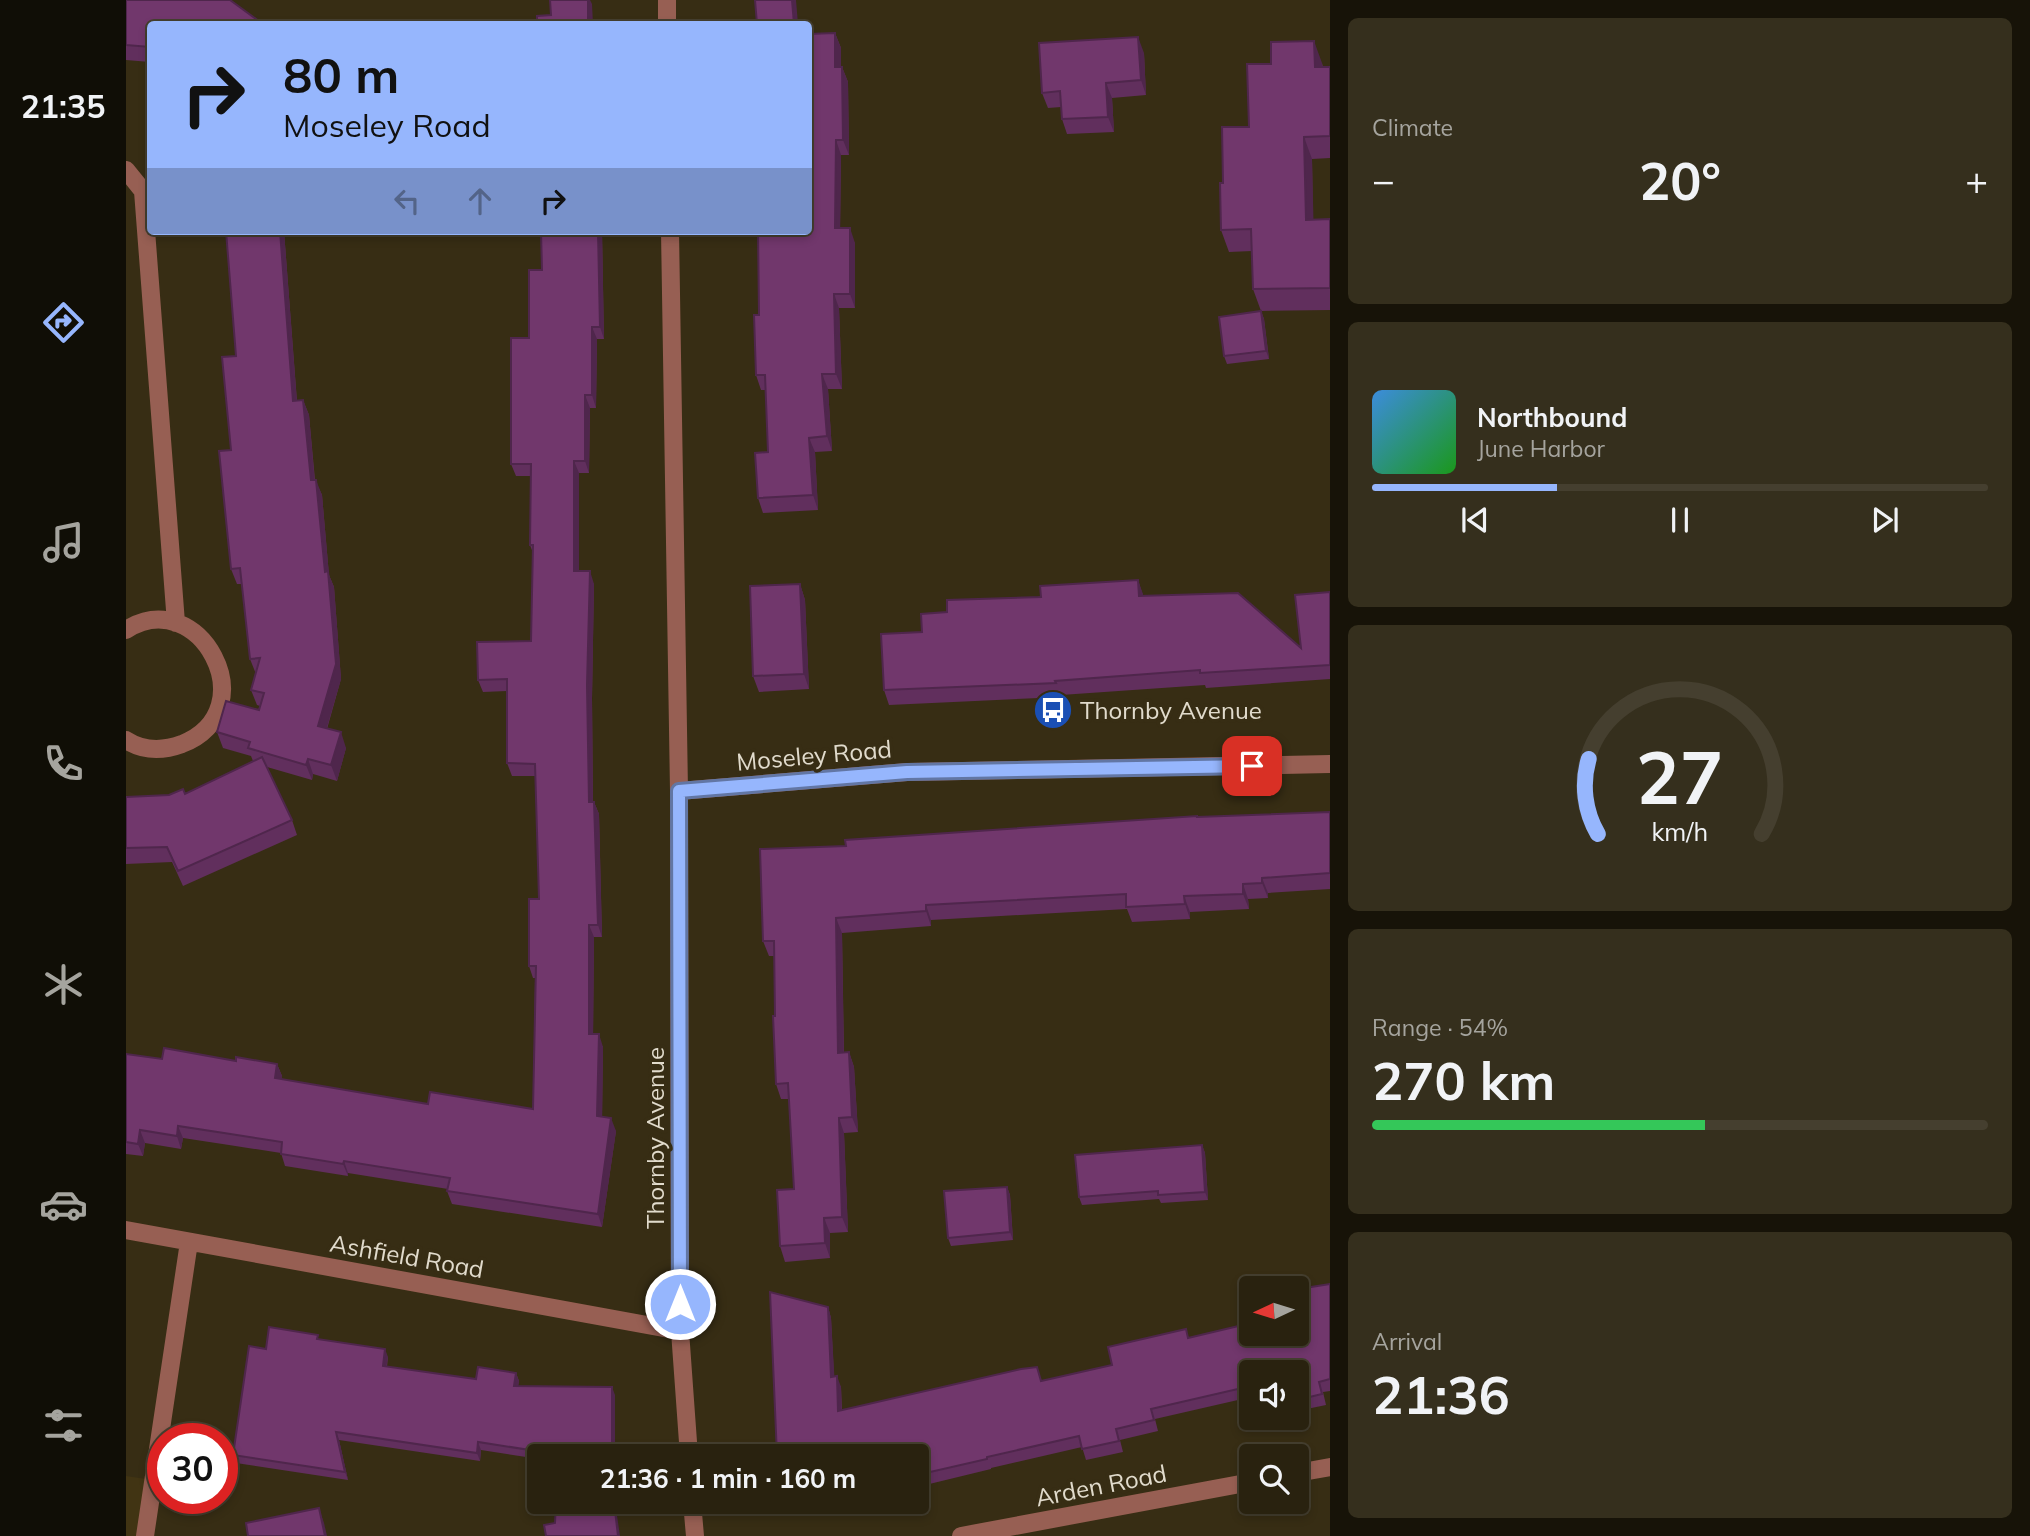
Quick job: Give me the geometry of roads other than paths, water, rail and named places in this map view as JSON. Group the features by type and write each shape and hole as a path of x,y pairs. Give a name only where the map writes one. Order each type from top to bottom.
{"street":[{"path":"667,0 667,21"},
{"path":"126,170 143,191 176,623"},
{"name":"Thornby Avenue","path":"670,235 679,791 680,1331 688,1444"},
{"path":"126,630 154,620 176,623 204,639 221,670 222,693 216,714 193,740 172,748 149,749 126,740"},
{"name":"Moseley Road","path":"679,791 907,772 1330,764"},
{"name":"Ashfield Road","path":"126,1230 680,1331"},
{"path":"145,1536 190,1242"},
{"path":"1309,1471 1330,1467"},
{"name":"Arden Road","path":"961,1536 1239,1484"},
{"path":"693,1514 695,1536"}],"place":[{"name":"Thornby Avenue","path":"1053,710"}]}
